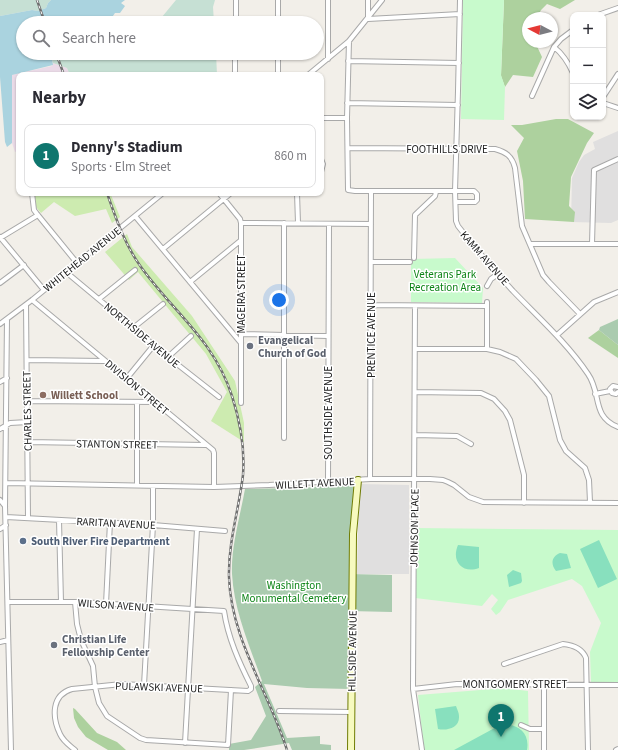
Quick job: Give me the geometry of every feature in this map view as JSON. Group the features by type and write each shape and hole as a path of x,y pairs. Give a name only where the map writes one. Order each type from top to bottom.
{"street":[{"path":"236,0 236,16"},
{"path":"278,0 278,16"},
{"path":"328,0 328,59"},
{"path":"368,0 368,19"},
{"path":"312,72 349,41 382,0"},
{"name":"KAMM AVENUE","path":"460,0 455,191 456,221 458,226 498,274 557,335 589,375 600,412 607,421 618,427"},
{"path":"606,12 618,8"},
{"path":"368,19 460,14"},
{"path":"558,42 570,32"},
{"path":"349,41 347,103 348,190 436,192 474,191 478,197 474,202 456,202"},
{"path":"532,96 554,48"},
{"path":"555,48 561,53 570,67"},
{"path":"235,60 235,72"},
{"path":"278,60 278,72"},
{"path":"348,60 459,62"},
{"path":"606,92 618,74"},
{"path":"347,103 458,105"},
{"path":"606,104 618,108"},
{"path":"324,118 347,118"},
{"name":"FOOTHILLS DRIVE","path":"348,148 495,149 508,155 513,161 515,168 522,226 543,276 580,314"},
{"path":"592,244 594,170 618,159"},
{"name":"PRENTICE AVENUE","path":"370,479 371,191"},
{"path":"414,258 415,215 435,196 436,192"},
{"path":"32,196 34,210 78,263"},
{"name":"WHITEHEAD AVENUE","path":"0,324 26,305 159,196"},
{"path":"222,196 240,219 241,223 371,224"},
{"path":"163,249 228,196"},
{"path":"297,196 298,224"},
{"path":"38,215 0,237 44,290"},
{"path":"135,216 241,343"},
{"name":"MAGEIRA STREET","path":"241,223 241,403"},
{"path":"284,223 284,438"},
{"name":"SOUTHSIDE AVENUE","path":"328,482 329,224"},
{"path":"190,282 240,241"},
{"path":"530,244 618,244"},
{"path":"371,262 410,262"},
{"path":"0,283 24,265"},
{"path":"99,299 135,270"},
{"name":"NORTHSIDE AVENUE","path":"66,272 219,398"},
{"path":"487,286 491,279 498,274"},
{"path":"557,335 594,302 618,292"},
{"name":"DIVISION STREET","path":"32,300 127,378 214,453 214,487"},
{"path":"133,328 163,304"},
{"path":"371,305 415,306 487,304 487,349"},
{"name":"CHARLES STREET","path":"26,305 28,518"},
{"name":"JOHNSON PLACE","path":"415,306 413,688 422,750"},
{"path":"7,319 5,506 11,750"},
{"path":"241,334 328,336"},
{"path":"168,357 191,336"},
{"path":"127,378 154,345"},
{"path":"415,349 487,349 500,352 516,359 549,396 560,440 566,451 585,468 589,480 590,502"},
{"path":"27,360 105,361"},
{"path":"0,382 7,378"},
{"path":"610,391 613,386 618,387"},
{"path":"595,394 610,391 614,394 618,392"},
{"path":"415,392 480,393 488,396 500,404 510,420 524,475 524,503"},
{"path":"27,401 155,402"},
{"path":"137,403 137,485"},
{"path":"0,429 10,423 28,422"},
{"path":"415,435 457,436 471,444"},
{"name":"STANTON STREET","path":"28,442 205,445"},
{"name":"WILLETT AVENUE","path":"6,483 214,487 370,479 414,479 443,480 454,485 469,497 483,502 618,503"},
{"name":"HILLSIDE AVENUE","path":"351,750 354,534 358,480"},
{"path":"144,685 153,525 153,486"},
{"path":"0,500 5,506"},
{"name":"RARITAN AVENUE","path":"6,517 110,522 225,531"},
{"path":"59,520 61,602"},
{"path":"106,604 110,522"},
{"path":"0,529 6,525"},
{"path":"184,743 197,529"},
{"name":"WILSON AVENUE","path":"8,602 75,602 224,611 230,639 251,689"},
{"path":"75,602 77,624 81,640 93,666 95,687 99,703 107,716 140,738 146,740 228,745 231,690"},
{"path":"0,642 8,640"},
{"path":"504,664 558,645 569,644 582,650 586,658 588,750"},
{"name":"PULAWSKI AVENUE","path":"75,750 63,738 58,729 55,712 56,703 65,691 122,684 248,691 251,689"},
{"name":"MONTGOMERY STREET","path":"413,688 458,684 618,684"},
{"path":"544,684 544,750"},
{"path":"279,711 351,712"},
{"path":"521,725 530,729 544,729"}],"shaded area":[{"path":"53,63 67,68 69,72 25,72 52,66"},
{"path":"16,74 15,152 12,143 11,75"},
{"path":"618,131 618,220 611,223 571,222 572,178 579,162 584,155 595,149 593,142"},
{"path":"359,484 409,485 409,574 357,574"}],"green space":[{"path":"0,0 51,0 46,8 38,11 32,10 0,16"},
{"path":"176,0 215,0 213,7 214,16 163,16"},
{"path":"463,0 504,0 501,75 505,87 504,120 461,119"},
{"path":"504,0 575,0 560,9 547,4 540,12 522,12 522,48 538,48 542,57 533,77 513,75 505,87 501,76"},
{"path":"52,60 216,60 217,72 69,72 67,68 53,63"},
{"path":"556,119 568,119 594,133 587,143 571,177 569,206 575,212 574,222 525,219 523,181 517,151 524,138 511,125 522,125"},
{"path":"34,196 111,196 120,217 112,223 106,209 75,216 54,202 41,213 36,207"},
{"path":"127,234 132,247 192,316 235,381 244,423 244,442 211,421 227,392 206,354 138,272 129,280 105,252"},
{"name":"Veterans Park Recreation Area","path":"455,258 483,288 482,303 411,302 411,259"},
{"path":"618,319 618,345 599,330 600,327"},
{"path":"599,330 618,345 618,358 588,338"},
{"name":"Washington Monumental Cemetery","path":"355,484 350,528 349,574 392,575 392,612 349,611 349,689 307,688 264,684 287,738 320,736 320,744 331,745 331,750 292,750 289,743 244,750 229,750 229,744 251,740 266,716 255,687 262,681 239,615 233,588 232,563 234,542 245,489 301,488"},
{"path":"416,528 618,530 618,682 591,682 590,652 601,623 582,586 572,579 508,600 500,612 496,615 491,609 498,600 492,594 482,606 415,598"},
{"path":"599,540 617,579 598,588 580,549"},
{"path":"458,545 479,547 479,568 468,569 463,568 460,565 456,556"},
{"path":"557,554 567,554 571,568 556,571 553,566 553,560"},
{"path":"513,570 521,573 522,581 521,583 509,587 507,575"},
{"path":"505,688 528,691 529,750 424,750 418,695"},
{"path":"456,706 459,720 455,726 445,730 438,729 435,709"},
{"path":"73,708 97,733 117,742 126,750 108,750 86,737 78,727 74,718"},
{"path":"502,724 518,727 522,730 527,738 527,750 454,750"}],"water":[{"path":"51,0 125,0 121,3 125,6 120,13 115,13 113,16 16,16 16,60 52,60 53,65 24,72 16,72 16,74 12,75 12,143 7,147 5,142 0,77 0,16 32,10 38,11 46,8"}],"railway":[{"path":"37,0 43,16"},
{"path":"59,60 63,72"},
{"path":"108,196 121,232 135,259 204,343 224,376 232,396 241,435 243,475 230,552 229,577 231,600 243,644 271,707 287,750"}],"place":[{"name":"Evangelical Church of God","path":"250,346"},
{"name":"Willett School","path":"43,395"},
{"name":"South River Fire Department","path":"23,541"},
{"name":"Christian Life Fellowship Center","path":"54,645"},
{"name":"Denny's Stadium","path":"501,737"}]}
